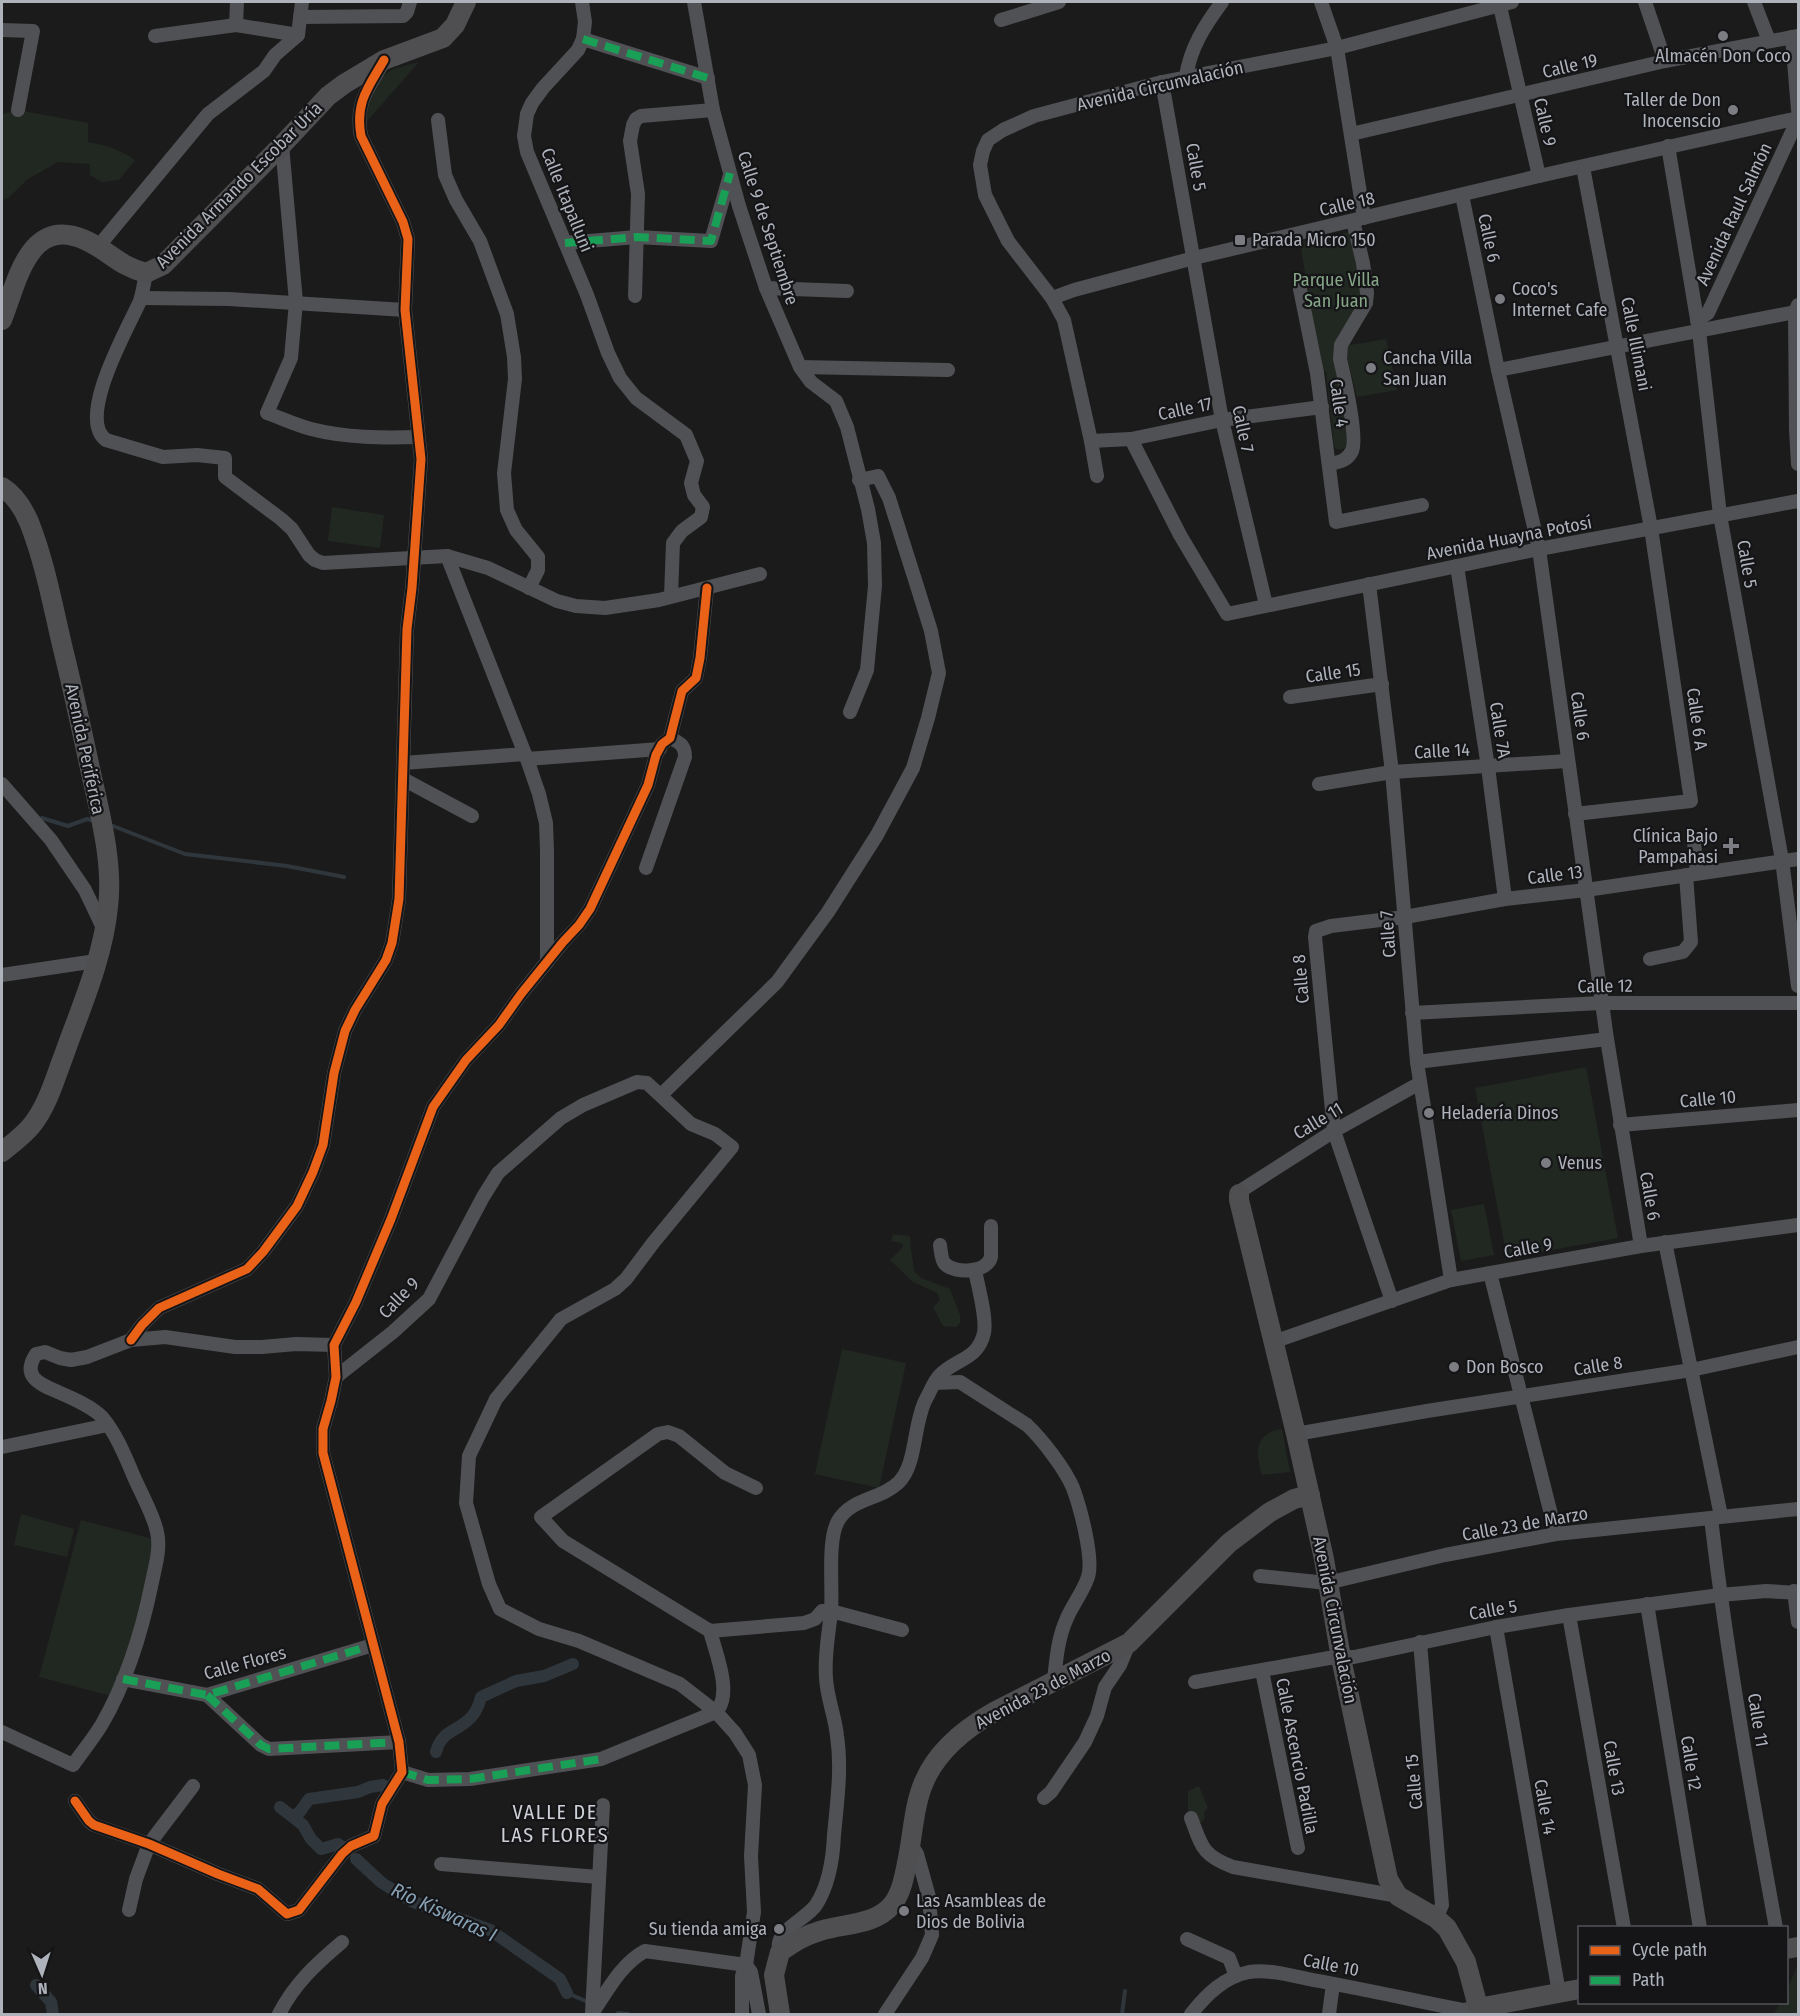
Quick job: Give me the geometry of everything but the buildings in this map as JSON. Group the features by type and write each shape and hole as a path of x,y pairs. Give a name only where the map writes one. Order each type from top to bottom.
{"street":[{"path":"236,25 237,2"},
{"path":"98,248 208,114 264,71 274,55 298,35 302,2"},
{"path":"300,17 403,16 410,2"},
{"name":"Avenida Armando Escobar Uría","path":"2,320 23,262 36,244 48,238 60,236 86,240 131,270 146,273 163,265 328,96 384,60 443,38 455,25 466,2"},
{"path":"582,2 585,22 583,39 708,78"},
{"name":"Calle 9 de Septiembre","path":"694,2 713,110 739,207 766,288 800,367 811,382 836,401 847,427 868,509 874,543 875,586 867,669 850,712"},
{"path":"1001,20 1059,2"},
{"path":"1186,77 1188,62 1194,47 1221,2"},
{"path":"1321,2 1337,48 1351,134 1362,263 1367,293 1366,303 1341,345 1340,359 1354,444 1346,459 1329,464"},
{"path":"1645,2 1665,62"},
{"path":"1754,2 1769,41"},
{"name":"Avenida Circunvalación","path":"1052,298 1008,241 985,195 981,179 982,151 988,140 1003,130 1034,116 1162,82 1337,48 1503,3"},
{"name":"Calle 9","path":"1503,3 1539,176"},
{"path":"155,36 236,25 298,35"},
{"path":"2,30 33,31 18,110"},
{"path":"1795,37 1798,110"},
{"name":"Calle 19","path":"1351,134 1665,62 1795,37"},
{"name":"Calle Itapalluni","path":"583,39 578,50 532,103 527,114 524,136 526,152 620,378 636,398 686,435 697,461 691,483 694,495 703,507 701,517 682,531 673,543 671,596"},
{"path":"131,1340 159,1308 247,1269 263,1252 301,1198 323,1145 334,1073 345,1030 386,960 392,944 399,899 407,629 421,459 405,310 408,239 403,222 361,136 358,120 359,108 384,60"},
{"name":"Calle 5","path":"1162,82 1194,258"},
{"path":"635,296 638,194 630,141 636,119 641,116 713,110"},
{"name":"Calle 18","path":"1052,298 1194,258 1668,146 1798,118"},
{"name":"Avenida Raul Salmón","path":"1698,325 1708,313 1798,118"},
{"path":"438,120 445,175 456,201 480,241 507,314 516,380 504,473 507,510 516,530 538,557 538,570 529,588"},
{"path":"282,145 296,303 291,358 267,413 310,429 348,436 418,437"},
{"name":"Calle 5","path":"1668,146 1698,325 1720,514 1782,860 1798,986"},
{"name":"Calle Illimani","path":"1583,167 1651,528"},
{"path":"565,243 637,237 711,241 730,173"},
{"name":"Calle 6","path":"1462,195 1498,370 1539,549 1601,1003 1641,1246"},
{"name":"Calle 7","path":"1194,258 1222,420 1266,605"},
{"path":"146,273 141,298 104,379 96,422 100,436 106,440 163,457 197,455 225,458 225,477 292,529 315,560 323,563 447,556 488,568 557,601 576,606 605,608 659,600 760,574"},
{"path":"766,288 847,291"},
{"name":"Calle 4","path":"1300,289 1322,407 1336,522 1422,505"},
{"path":"141,298 229,299 405,310"},
{"path":"1052,298 1067,331 1097,476"},
{"path":"1498,370 1618,346 1698,325 1797,309 1798,464"},
{"path":"800,367 948,370"},
{"name":"Calle 17","path":"1091,441 1131,440 1222,420 1322,407"},
{"name":"Avenida Huayna Potosí","path":"1131,440 1180,535 1227,614 1539,549 1798,501"},
{"path":"742,2014 742,1976 746,1965 754,1912 751,1856 754,1785 749,1755 735,1733 716,1712 680,1684 579,1641 538,1629 500,1609 489,1584 466,1503 469,1456 496,1399 561,1319 615,1289 626,1279 732,1147 715,1134 691,1124 662,1095 777,982 841,893 877,835 913,768 939,673 930,631 889,498 878,476 860,480"},
{"name":"Avenida Periférica","path":"2,487 9,491 21,505 41,560 76,703 101,820 109,877 109,905 105,932 76,1022 42,1108 32,1125 2,1152"},
{"name":"Calle 6 A","path":"1575,814 1691,801 1651,528"},
{"path":"447,556 539,794 546,823 547,962"},
{"name":"Calle 7A","path":"1457,566 1488,767 1505,899"},
{"name":"Calle 7","path":"1368,584 1392,772 1417,1062 1451,1281"},
{"path":"75,1801 94,1825 149,1844 258,1889 287,1914 299,1910 342,1854 351,1846 374,1836 381,1804 402,1772 399,1742 323,1453 323,1429 336,1377 333,1345 356,1302 391,1219 433,1107 466,1060 499,1025 590,909 648,785 660,749 670,738 682,691 696,678 707,588"},
{"name":"Calle 15","path":"1290,697 1382,684"},
{"path":"646,868 685,758 685,749 680,742 670,738"},
{"path":"403,763 660,749"},
{"name":"Calle 14","path":"1319,784 1392,772 1567,761"},
{"path":"403,779 472,816"},
{"path":"2,784 51,840 85,890 105,932"},
{"path":"1650,959 1683,952 1691,942 1694,842"},
{"name":"Calle 13","path":"1316,931 1331,926 1405,917 1505,899 1586,890 1798,859"},
{"name":"Calle 8","path":"1316,931 1334,1131 1392,1301"},
{"path":"2,975 96,961"},
{"name":"Calle 12","path":"1412,1013 1601,1003 1798,1003"},
{"name":"Avenida Periférica","path":"2,1165 38,1136 55,1111 66,1081 76,1022"},
{"path":"1417,1062 1607,1039"},
{"name":"Calle 9","path":"336,1377 393,1332 429,1299 498,1173 561,1118 583,1105 637,1082 647,1083 662,1095"},
{"name":"Calle 11","path":"1239,1194 1334,1131 1420,1083"},
{"name":"Calle 10","path":"1620,1125 1798,1110"},
{"name":"Avenida Circunvalación","path":"1239,1194 1324,1559 1341,1658 1388,1879 1398,1896"},
{"name":"Calle 9","path":"1273,1342 1451,1281 1665,1242 1798,1225"},
{"path":"940,1245 947,1266 975,1270 982,1268 990,1262 991,1226"},
{"name":"Calle 6","path":"1665,1242 1691,1370 1716,1517"},
{"path":"780,2014 774,1975 780,1952 779,1943 783,1936 810,1912 823,1891 829,1874 834,1843 839,1770 837,1735 828,1694 825,1660 831,1611 833,1542 837,1523 846,1510 864,1500 887,1492 900,1482 912,1457 918,1416 935,1383 940,1375 970,1356 979,1346 984,1331 975,1270"},
{"path":"1490,1273 1556,1534"},
{"path":"2,1732 73,1766 102,1724 133,1655 145,1615 156,1559 157,1533 132,1473 108,1425 99,1414 43,1386 35,1379 31,1361 36,1354 45,1352 71,1360 87,1357 131,1340 165,1337 235,1347 333,1345"},
{"name":"Calle 8","path":"1296,1434 1691,1370 1798,1347"},
{"path":"935,1383 960,1382 1028,1425 1036,1433 1072,1487 1090,1556 1089,1570 1085,1584 1066,1619 1054,1681"},
{"path":"2,1447 108,1425"},
{"path":"756,1488 725,1473 679,1436 668,1432 658,1434 541,1517 563,1541 710,1631 804,1623 815,1619 822,1611 831,1611 902,1630"},
{"name":"Avenida 23 de Marzo","path":"780,1952 810,1934 869,1920 888,1908 898,1895 924,1782 947,1748 978,1721 1129,1643 1229,1543 1270,1512 1294,1499 1310,1495"},
{"name":"Calle 23 de Marzo","path":"1260,1576 1327,1583 1556,1534 1798,1509"},
{"name":"Calle 11","path":"1716,1517 1720,1595 1738,1719 1776,1926"},
{"name":"Calle 5","path":"1195,1682 1354,1657 1420,1642 1569,1615 1720,1595 1766,1591 1796,1592"},
{"path":"1796,1592 1798,1622"},
{"name":"Calle 12","path":"1647,1604 1701,1926"},
{"name":"Calle 13","path":"1569,1615 1624,1926"},
{"name":"Calle 14","path":"1497,1627 1558,1993"},
{"path":"402,1772 428,1780 470,1779 601,1759 716,1712 724,1699 724,1685 710,1631"},
{"name":"Calle 15","path":"1420,1642 1442,1905 1436,1918"},
{"path":"1044,1798 1051,1792 1085,1742 1097,1716 1105,1687 1120,1665 1129,1643"},
{"name":"Calle Flores","path":"123,1679 207,1695 373,1645"},
{"name":"Calle Ascencio Padilla","path":"1262,1671 1298,1848"},
{"path":"207,1695 261,1745 269,1749 399,1742"},
{"path":"129,1910 136,1879 149,1844 193,1786"},
{"path":"593,2014 603,1805"},
{"path":"1191,1818 1205,1851 1233,1867 1398,1896 1436,1918 1447,1928 1466,1962 1479,2011 1578,1989"},
{"path":"885,2014 922,1958 932,1935 929,1897 923,1870 917,1854 910,1845"},
{"path":"441,1864 598,1877"},
{"path":"1187,1939 1229,1958 1236,1976"},
{"path":"279,2014 289,1994 317,1963 342,1942"},
{"path":"593,2014 620,1972 637,1955 645,1951 746,1965 751,1972 759,2014"},
{"name":"Calle 10","path":"1191,2014 1208,1995 1227,1980 1250,1972 1264,1972 1333,1983 1463,2010 1479,2011"},
{"path":"1329,2014 1333,1983"}],"green space":[{"path":"419,62 353,137 353,111 368,87 393,69"},
{"path":"18,110 88,123 88,142 113,148 135,160 119,180 102,182 90,175 90,164 58,162 28,179 8,198 2,200 3,114"},
{"name":"Parque Villa San Juan","path":"1349,232 1365,295 1340,339 1347,447 1340,450 1334,445 1326,371 1321,371 1300,242"},
{"name":"Cancha Villa San Juan","path":"1386,339 1397,390 1357,397 1344,346"},
{"path":"332,507 384,515 380,548 328,541"},
{"name":"Venus","path":"1586,1067 1618,1238 1507,1258 1475,1088"},
{"path":"1484,1204 1494,1255 1461,1261 1451,1210"},
{"path":"893,1234 910,1236 914,1271 921,1278 950,1289 960,1315 960,1323 956,1327 943,1326 933,1307 940,1300 937,1293 913,1282 890,1260 903,1247 902,1243 891,1241"},
{"path":"842,1349 906,1363 879,1488 815,1474"},
{"path":"1282,1429 1290,1472 1262,1475 1258,1459 1259,1445 1266,1435"},
{"path":"21,1514 74,1529 67,1557 14,1545"},
{"path":"81,1520 157,1540 115,1697 39,1677"},
{"path":"1199,1786 1208,1808 1204,1812 1205,1818 1201,1823 1188,1819 1188,1791"},
{"path":"1798,1967 1798,2014 1774,2014 1779,2004 1788,2004 1788,1987"}],"waterway":[{"path":"42,818 68,826 87,819 91,820"},
{"path":"113,826 185,854 287,866 344,877"},
{"path":"436,1752 444,1737 471,1717 481,1697 516,1681 544,1676 573,1664"},
{"path":"292,1816 299,1813 309,1799 358,1792 383,1785"},
{"path":"280,1807 303,1825 311,1839 321,1849 338,1844 341,1846"},
{"name":"Río Kiswaras I","path":"356,1859 382,1883 411,1901 490,1930 560,1979 567,1993"},
{"path":"36,1985 51,2002 53,2014"},
{"path":"1122,2014 1125,1991"},
{"name":"Río Kiswaras I","path":"567,1993 588,2002"},
{"name":"Río Kiswaras I","path":"618,2013 628,2014"}],"marked path":[{"path":"583,39 708,78"},
{"path":"565,243 637,237 711,241 730,173"},
{"path":"123,1679 207,1695 373,1645"},
{"path":"207,1695 261,1745 269,1749 399,1742"},
{"path":"402,1772 428,1780 470,1779 601,1759"}],"cycle path":[{"path":"131,1340 159,1308 247,1269 263,1252 297,1206 323,1145 334,1073 345,1031 355,1010 386,960 392,943 399,899 407,629 421,459 405,310 408,239 403,222 361,136 361,104 384,60"},
{"path":"75,1801 94,1825 149,1844 258,1889 287,1914 299,1910 342,1854 351,1846 374,1836 382,1804 402,1772 399,1742 323,1453 323,1429 336,1377 334,1345 356,1302 391,1219 433,1107 466,1060 499,1025 521,994 590,909 648,785 656,755 662,744 670,738 682,691 696,678 707,588"}],"place":[{"name":"Almacén Don Coco","path":"1723,36"},
{"name":"Taller de Don Inocenscio","path":"1733,110"},
{"name":"Parada Micro 150","path":"1240,240"},
{"name":"Coco's Internet Cafe","path":"1500,299"},
{"name":"Cancha Villa San Juan","path":"1371,368"},
{"name":"Clínica Bajo Pampahasi","path":"1731,846"},
{"name":"Heladería Dinos","path":"1429,1113"},
{"name":"Venus","path":"1546,1163"},
{"name":"Don Bosco","path":"1454,1367"},
{"name":"Las Asambleas de Dios de Bolivia","path":"904,1911"},
{"name":"Su tienda amiga","path":"779,1929"}],"district":[{"name":"VALLE DE LAS FLORES","path":"555,1824"}]}
